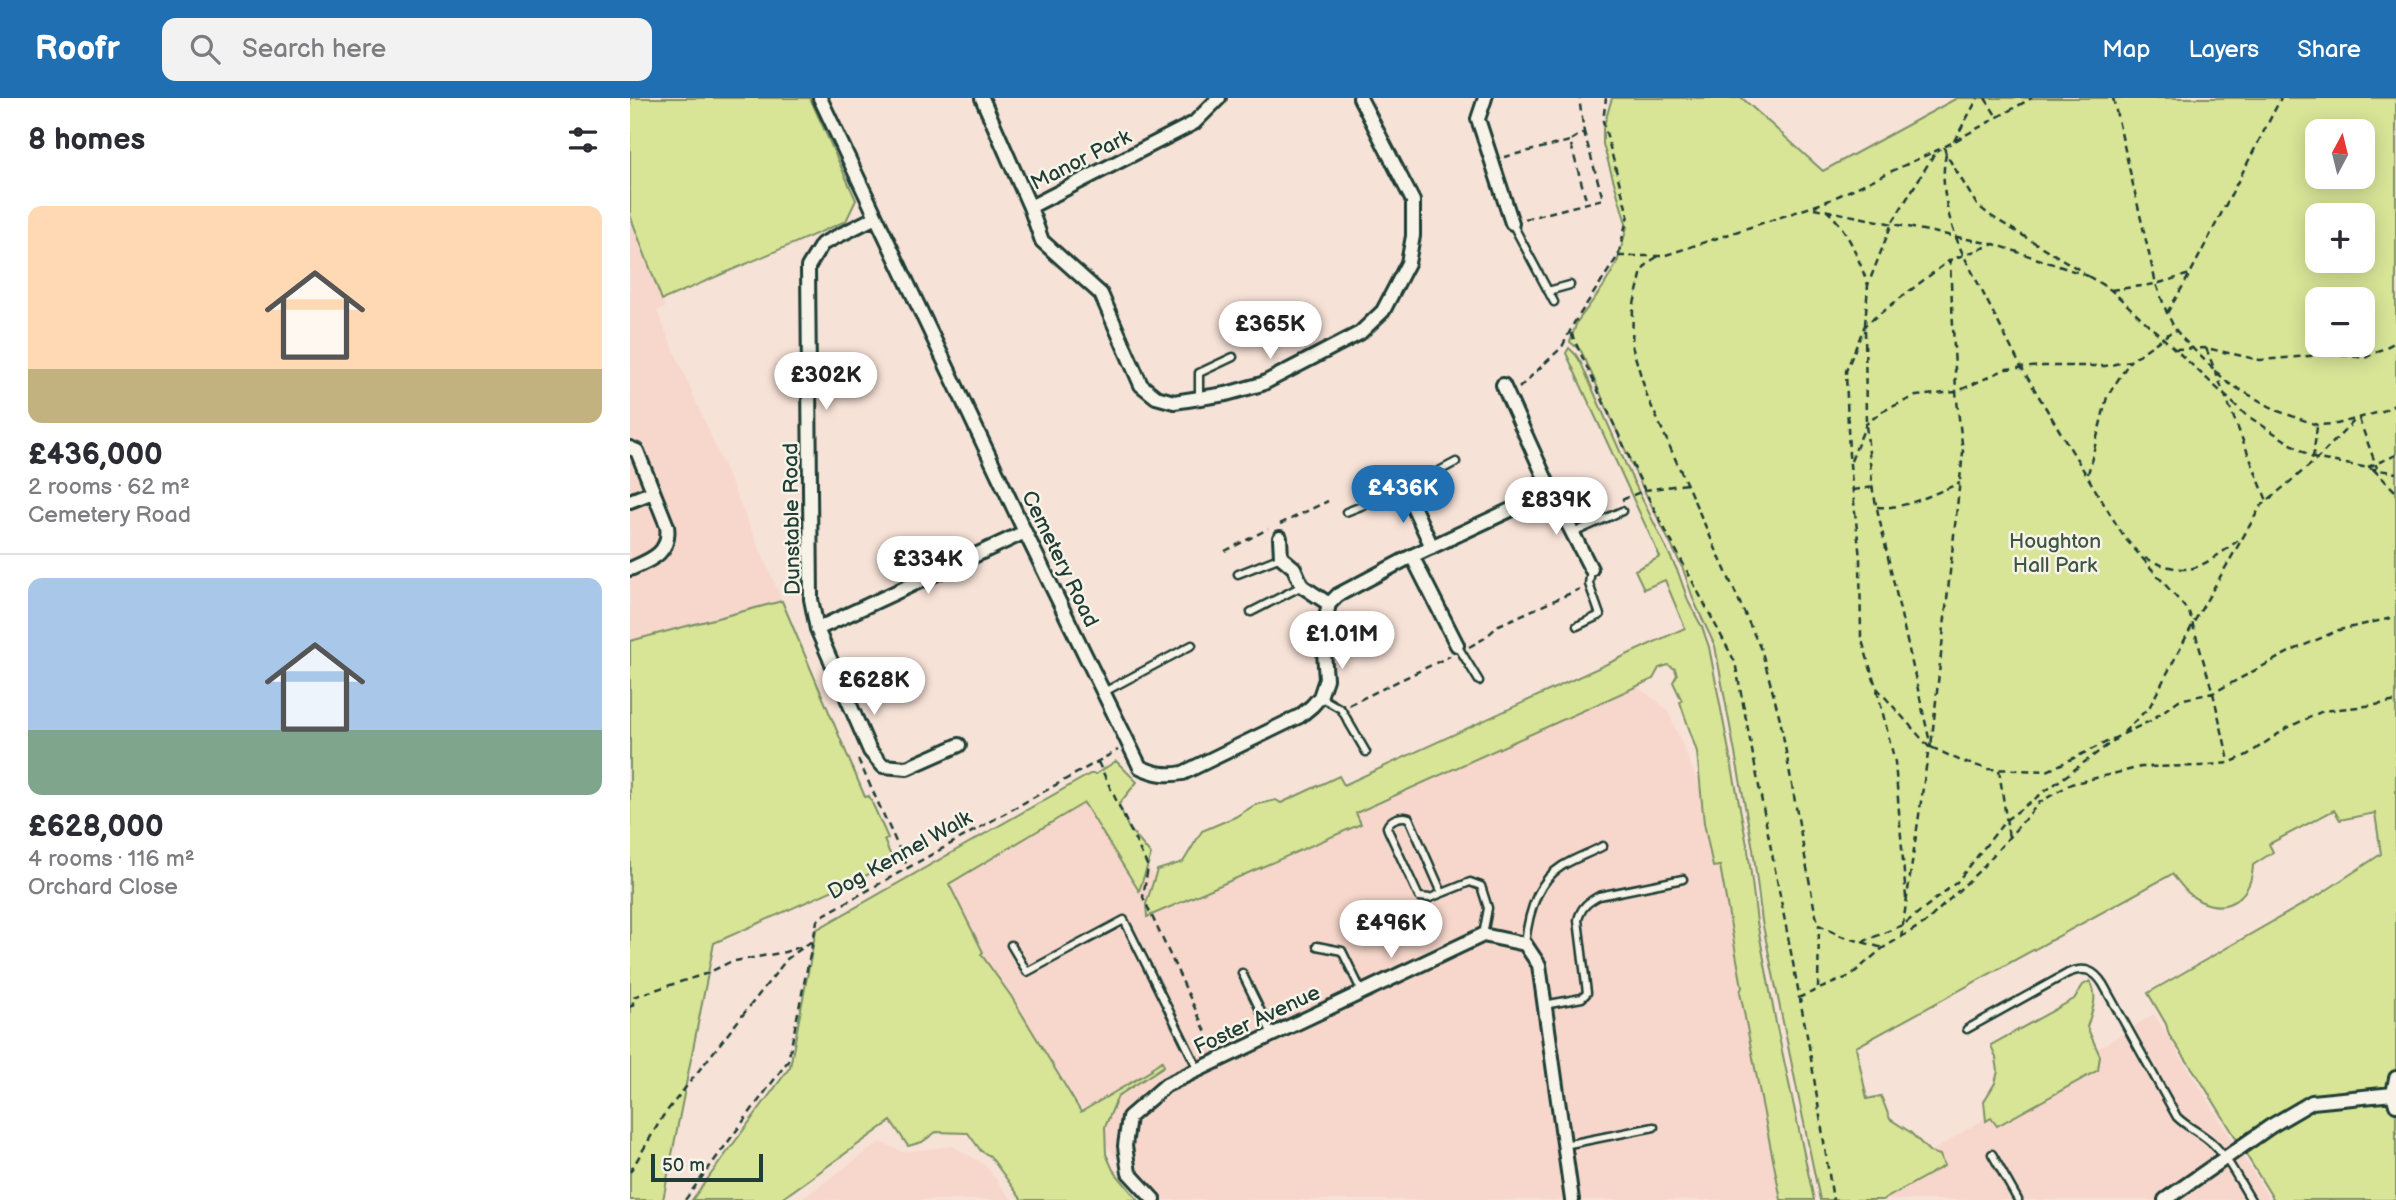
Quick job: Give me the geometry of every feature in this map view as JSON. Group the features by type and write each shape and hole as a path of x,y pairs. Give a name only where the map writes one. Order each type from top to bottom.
{"street":[{"name":"Cemetery Road","path":"820,98 1102,693 1140,767 1156,774 1183,773 1300,716 1320,697"},
{"path":"982,98 1030,207"},
{"name":"Manor Park","path":"1219,98 1194,123 1030,207 1042,241 1101,294 1141,385 1156,397 1174,402 1226,394 1262,384 1360,333 1383,311 1408,263 1413,236 1413,201 1360,98"},
{"path":"1485,98 1478,119 1512,223"},
{"name":"Dunstable Road","path":"876,217 822,244 808,267 811,599 817,629 870,751 883,766 907,768 959,746"},
{"path":"1503,385 1551,491 1591,569"},
{"path":"630,448 637,451 667,526 668,535 665,546 654,559 630,569"},
{"path":"1405,489 1432,547"},
{"path":"1320,697 1326,679 1322,639 1329,604 1350,587 1551,491"},
{"path":"630,501 653,492"},
{"path":"817,629 1025,532"},
{"path":"1280,538 1281,557 1294,568 1302,586 1329,604"},
{"path":"1412,556 1457,645"},
{"path":"1483,935 1525,944 1539,965 1572,1200"},
{"name":"Foster Avenue","path":"1154,1200 1129,1173 1125,1146 1129,1117 1166,1085 1483,935"},
{"path":"2165,1200 2312,1102 2395,1099 2396,1078"}],"lane":[{"path":"1512,223 1554,302"},
{"path":"1548,291 1570,285"},
{"path":"1199,399 1199,373 1233,356"},
{"path":"1346,512 1405,489 1455,462"},
{"path":"1573,533 1622,511"},
{"path":"1238,575 1281,557"},
{"path":"1577,626 1600,615 1589,584 1591,569"},
{"path":"1251,612 1302,586"},
{"path":"1102,693 1192,645"},
{"path":"1457,645 1479,681"},
{"path":"1320,697 1341,709 1366,752"},
{"path":"1442,893 1409,818 1403,816 1391,821 1388,830 1419,897 1427,899 1470,882 1481,886 1488,900 1483,935"},
{"path":"1525,944 1532,906 1552,874 1562,866 1603,846"},
{"path":"1544,1005 1582,998 1587,993 1578,920 1587,902 1599,896 1683,879"},
{"path":"1012,945 1027,972 1124,920 1198,1069"},
{"path":"1317,946 1342,951 1362,992"},
{"path":"1967,1029 2077,969 2088,969 2098,975 2178,1116 2185,1125 2213,1143 2226,1158 2251,1200"},
{"path":"1242,973 1272,1034"},
{"path":"1564,1145 1654,1127"},
{"path":"1992,1154 2018,1200"}],"path":[{"path":"1512,223 1603,199 1584,132 1578,98"},
{"path":"1509,398 1562,347 1574,323 1618,256 1628,215 1603,121 1606,98"},
{"path":"1954,141 1978,98"},
{"path":"1984,98 1997,117"},
{"path":"1818,989 1819,925 1780,719 1762,652 1647,396 1632,346 1633,308 1642,271 1657,257 1811,207 1936,151 2032,98"},
{"path":"2113,98 2156,284 2175,329 2193,349 2228,383 2278,411 2317,425 2354,421 2383,411 2396,403"},
{"path":"2167,313 2281,98"},
{"path":"1490,160 1570,141 1584,132"},
{"path":"1570,141 1587,203"},
{"path":"1944,147 1946,155 1977,205 1990,216 2112,290 2246,415 2315,459 2396,472"},
{"path":"1930,747 1873,487 1866,424 1865,325 1868,285 1892,223 1936,151"},
{"path":"1946,155 1942,174 1955,235 2021,368 2124,537 2189,612 2213,693 2229,762"},
{"path":"1811,207 1994,244 2088,276"},
{"path":"1826,210 1840,222 1857,255 1868,285"},
{"path":"1907,903 1895,762 1861,637 1860,558 1850,464 1846,371 1865,325 1950,260 1994,244"},
{"path":"1618,256 1657,257"},
{"path":"1902,938 1930,747 1963,452 1956,392 1950,260"},
{"path":"2112,290 2156,284 2190,274"},
{"path":"1850,464 1866,424 1883,411 1916,396 1956,392 2006,369 2105,366 2130,361 2175,329"},
{"path":"1571,333 1647,495 1735,662 1809,1046 1833,1200"},
{"path":"2175,349 2206,348 2260,360 2334,354 2365,358 2396,342"},
{"path":"2206,348 2267,501"},
{"path":"2088,475 2107,397 2130,361"},
{"path":"2359,419 2376,463 2375,469"},
{"path":"1860,942 1903,925 1957,882 2006,820 2122,734 2150,706 2261,506 2354,421"},
{"path":"2315,459 2317,425"},
{"path":"2365,468 2396,455"},
{"path":"2375,469 2396,492"},
{"path":"1877,507 1887,508 1910,503 1959,483"},
{"path":"1853,490 1873,487"},
{"path":"2142,557 2156,564 2188,569 2216,556 2243,537"},
{"path":"1876,687 1930,747 1988,769 2047,771 2150,721 2179,700 2213,693 2289,652 2339,630 2396,617"},
{"path":"1798,998 1850,976 1883,948 1926,922 1957,894 2040,802 2071,784 2141,767 2201,766 2229,762 2247,755 2287,728 2323,711 2396,701"},
{"path":"866,742 855,750 908,869"},
{"name":"Dog Kennel Walk","path":"685,1200 788,1061 817,921 1127,745"},
{"path":"1097,761 1148,867 1143,897 1219,1059"},
{"path":"1999,769 2009,838"},
{"path":"1819,925 1860,942 1883,948"},
{"path":"630,1172 663,1116 787,959 812,941"},
{"path":"630,1007 633,997 708,973 730,962 807,945"}],"shaded area":[{"path":"630,215 665,308 657,311 782,601 630,641"},
{"path":"1624,676 1668,710 1746,899 1796,1200 1144,1200 934,890 1082,791 1163,888"},
{"path":"2154,1014 2270,1200 1865,1200 1864,1193"},
{"path":"880,1142 903,1152 952,1146 984,1164 1012,1200 800,1200"}],"green space":[{"path":"630,98 810,98 856,200 846,221 662,300 630,215"},
{"name":"Houghton Hall Park","path":"1612,98 1742,98 1823,171 1957,98 2396,98 2396,1200 2274,1200 2201,1081 2169,1035 2166,1024 2148,993 2319,895 2381,854 2375,813 2340,820 2334,810 2269,844 2273,852 2253,865 2249,885 2244,893 2230,903 2211,905 2200,901 2172,874 1856,1047 1867,1099 1881,1096 1890,1119 1910,1132 1930,1152 1940,1155 1944,1166 1883,1200 1820,1200 1762,921 1753,849 1715,646 1694,601 1683,569 1635,472 1586,361 1581,351 1570,342 1577,322 1617,263 1627,227 1603,144 1603,129"},
{"path":"1569,348 1581,363 1630,474 1678,572 1709,647 1748,850 1757,922 1776,1023 1814,1200 1781,1200 1740,992 1742,987 1720,866 1713,867 1704,823 1697,752 1680,702 1682,701 1673,682 1677,675 1675,669 1668,665 1659,668 1653,679 1356,813 1361,824 1147,917 1146,904 1157,870 1183,862 1202,831 1255,805 1276,800 1281,803 1339,776 1344,785 1685,628 1665,580 1644,589 1635,570 1660,557 1566,353"},
{"path":"782,601 865,797 869,796 888,838 884,840 894,863 714,943 663,1200 630,1200 630,641"},
{"path":"1116,761 1137,782 1119,804 1128,827 1151,855 1139,891 1084,803 949,884 983,952 981,954 1011,996 1081,1112 1152,1070 1151,1068 1162,1061 1164,1066 1118,1096 1105,1127 1106,1154 1113,1170 1138,1200 1022,1200 990,1156 981,1151 968,1133 936,1132 922,1142 908,1146 891,1121 780,1200 692,1200 790,1067 816,930"},
{"path":"2090,981 2094,998 2087,1027 2100,1056 2098,1070 1997,1126 1991,1118 1986,1121 1984,1101 1995,1083 1998,1071 1991,1045 2074,999 2083,985"}]}
